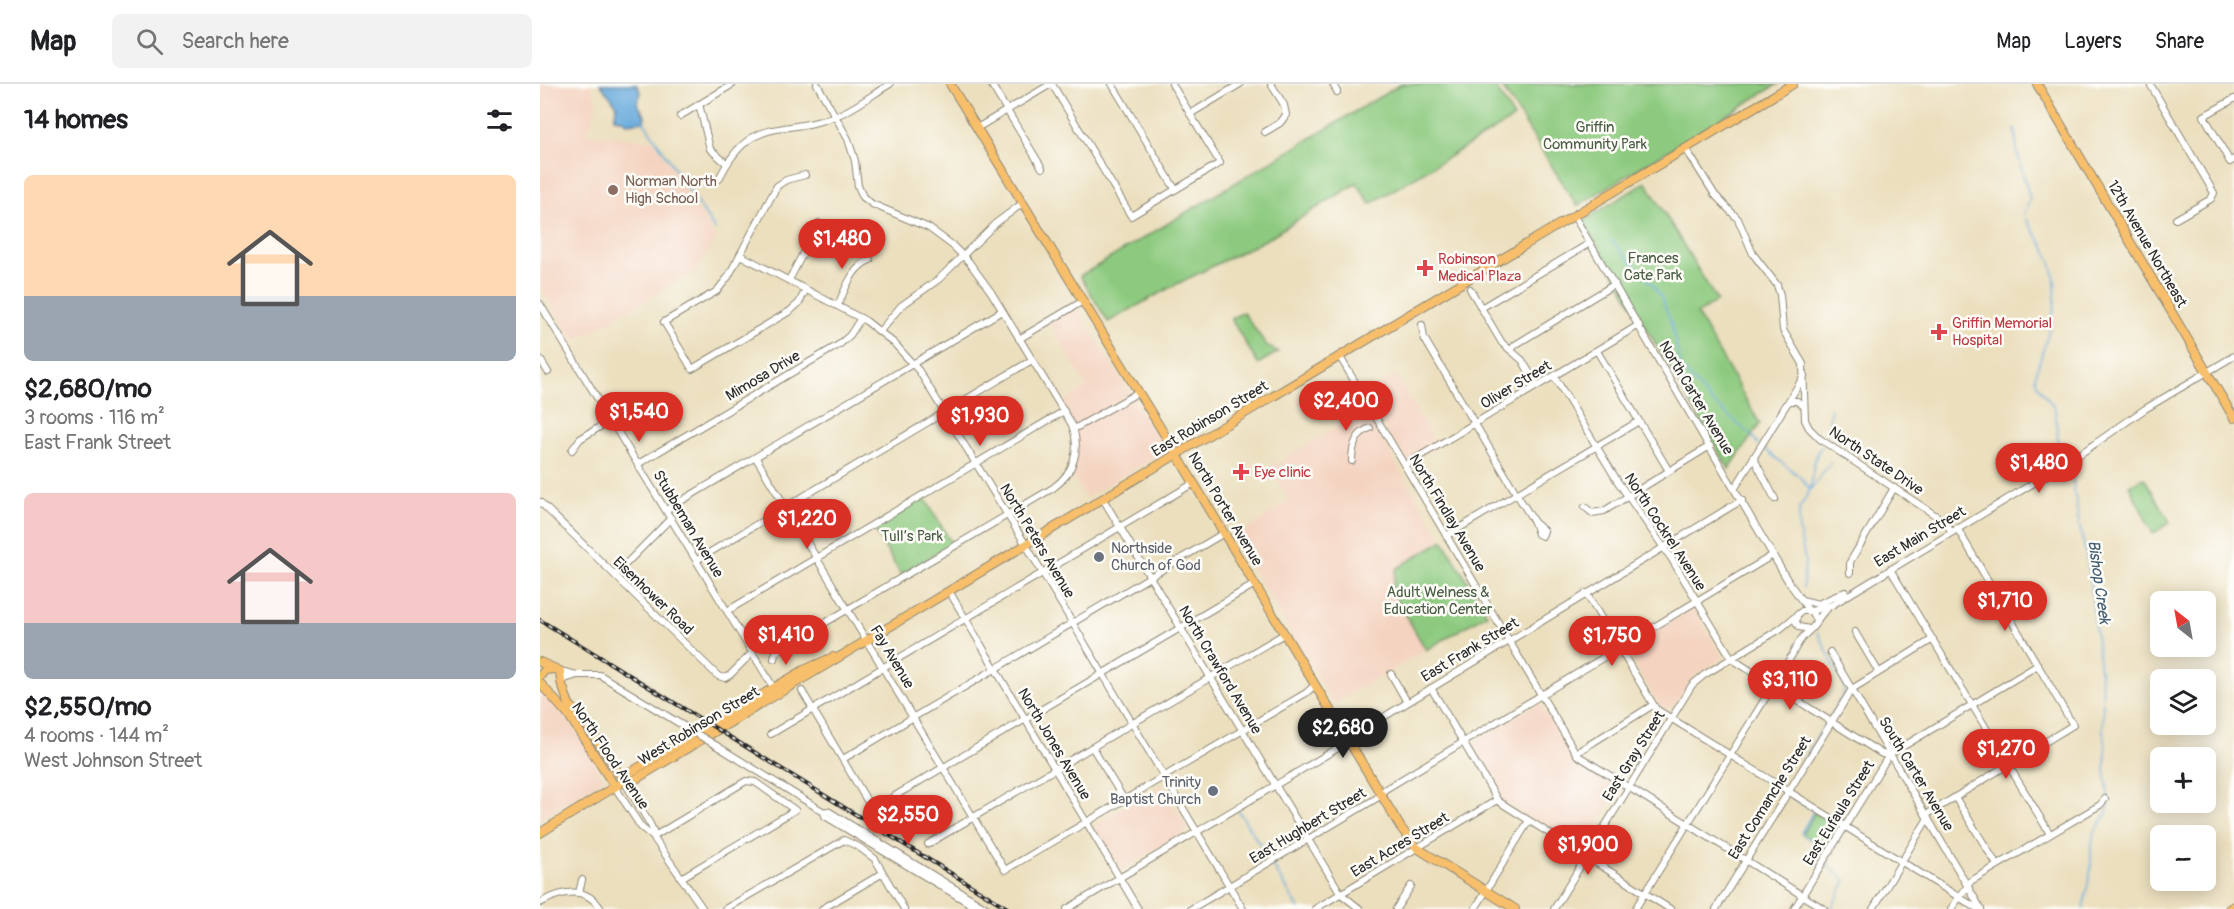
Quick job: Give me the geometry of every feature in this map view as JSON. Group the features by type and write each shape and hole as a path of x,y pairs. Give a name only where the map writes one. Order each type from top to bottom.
{"main road":[{"name":"North Porter Avenue","path":"950,84 1178,455 1401,828 1417,848 1515,909"},
{"name":"East Robinson Street","path":"949,591 1792,84"},
{"name":"12th Avenue Northeast","path":"2037,84 2234,418"},
{"name":"West Robinson Street","path":"540,833 624,781 631,782 775,691 949,591"},
{"path":"540,662 556,670"},
{"path":"540,676 545,670 556,670"},
{"name":"North Flood Avenue","path":"556,670 569,704 587,725 624,781"},
{"path":"542,686 556,689 561,681"},
{"name":"North Flood Avenue","path":"542,686 570,717 615,787"},
{"path":"2229,909 2234,906"}],"street":[{"path":"680,116 733,84"},
{"path":"774,659 779,650 1046,492 1065,477 1071,468 1076,452 1074,429 1064,411 977,272 964,256 929,228 872,204 863,197 858,186 850,147 817,84"},
{"path":"719,179 726,163 743,143 758,135 835,116 890,84"},
{"path":"991,84 1042,168"},
{"path":"977,128 1051,84 1131,216 1220,163 1172,84"},
{"path":"1112,84 1175,189"},
{"path":"1265,132 1282,121 1286,115 1286,109 1271,84"},
{"path":"1332,84 1337,92"},
{"path":"2150,84 2214,193 2211,199 2176,219"},
{"path":"1190,114 1236,85"},
{"path":"2234,99 2204,116 2230,162 2234,159"},
{"path":"699,104 710,149 726,163"},
{"name":"North State Drive","path":"1686,149 1715,195 1738,219 1753,254 1775,280 1780,296 1783,330 1802,360 1803,406 1807,425 1813,433 1955,530 2073,725 2009,765"},
{"path":"805,175 786,180 777,186 729,278 720,289 664,322 692,369 790,310 799,303 806,289"},
{"path":"880,331 902,306 933,284 1000,219 1023,203"},
{"name":"North Carter Avenue","path":"1574,216 1773,555 1810,611"},
{"path":"789,280 819,223"},
{"path":"1481,308 1590,243"},
{"name":"North Peters Avenue","path":"741,255 861,318 880,331 914,364 1008,514 1244,909"},
{"path":"838,305 857,268 870,260"},
{"path":"1511,350 1515,345 1615,284"},
{"path":"1470,289 1502,343 1522,360 1537,386"},
{"path":"1019,339 1083,301"},
{"name":"Stubbeman Avenue","path":"540,304 775,691"},
{"path":"666,510 1002,311"},
{"name":"Mimosa Drive","path":"638,464 840,344 850,335 861,318"},
{"path":"1422,325 1424,338 1534,522"},
{"name":"Oliver Street","path":"1405,465 1639,325"},
{"path":"1597,351 1669,471"},
{"name":"East Main Street","path":"1816,620 1832,604 2070,461 2145,409 2234,356"},
{"name":"North Findlay Avenue","path":"1340,357 1581,759 1824,909"},
{"path":"540,359 548,372"},
{"path":"697,560 1032,360"},
{"path":"1735,488 1804,374"},
{"name":"North Cockrel Avenue","path":"1554,376 1595,445 1663,548 1731,659 1882,754 1889,755"},
{"path":"1074,429 1139,392"},
{"path":"1784,405 1790,401 1797,401 1803,406"},
{"path":"727,611 1064,411"},
{"path":"572,450 580,439 611,420"},
{"path":"1446,536 1595,445 1639,421"},
{"path":"1352,461 1356,439 1361,432 1370,428"},
{"path":"1585,507 1592,513 1602,512 1710,446"},
{"path":"1753,457 1775,499"},
{"name":"Fay Avenue","path":"756,458 1005,870 1087,823"},
{"path":"771,734 1194,483"},
{"path":"1850,573 1850,562 1894,488"},
{"name":"North Crawford Avenue","path":"1103,499 1341,894 1360,909"},
{"name":"East Frank Street","path":"1067,909 1276,785 1407,702 1742,500"},
{"name":"Eisenhower Road","path":"540,501 718,676 725,678 730,675 752,653"},
{"path":"615,575 671,518"},
{"path":"843,759 1224,533"},
{"name":"East Hughbert Street","path":"1191,909 1308,840 1381,795 1385,789 1773,555"},
{"path":"1890,569 2050,834"},
{"path":"1798,596 1809,603 1822,603 1873,579"},
{"path":"802,691 869,804 876,807 1255,584"},
{"name":"North Jones Avenue","path":"949,591 1138,909"},
{"path":"1586,593 1653,705 1671,719 1980,909"},
{"name":"North Carter Avenue","path":"1798,596 1798,614"},
{"name":"East Main Street","path":"1810,611 1832,604"},
{"path":"1635,909 1802,636 1816,620 1810,611 1798,614 1780,629 1731,659"},
{"path":"1797,646 1798,614"},
{"path":"1780,629 1798,626 1806,630 1810,629"},
{"path":"1855,632 1878,671"},
{"path":"928,844 1284,634"},
{"name":"East Comanche Street","path":"1716,909 1852,688 1933,639"},
{"name":"South Carter Avenue","path":"1830,652 1980,909"},
{"name":"East Gray Street","path":"1554,909 1690,688 1699,679 1731,659"},
{"name":"East Eufaula Street","path":"1794,909 1889,755 2038,665"},
{"path":"556,670 576,675 600,675 979,909"},
{"path":"1391,674 1407,702"},
{"path":"561,681 576,675"},
{"path":"1087,823 1306,693 1315,685"},
{"path":"1431,688 1497,800 1528,822 1670,909"},
{"path":"1576,753 1653,705"},
{"path":"1092,747 1125,801"},
{"path":"1873,909 1927,817 1955,797 2009,765"},
{"name":"North Flood Avenue","path":"624,781 650,824 653,837"},
{"path":"653,837 746,781 755,782 795,810 681,878"},
{"name":"North Flood Avenue","path":"615,787 641,827 653,837 703,909"},
{"path":"1955,797 1997,865"},
{"path":"1951,909 1967,884 2100,805 2105,799"},
{"name":"East Acres Street","path":"1316,909 1497,800"},
{"path":"824,812 828,811 988,909"},
{"path":"1475,909 1528,822"},
{"path":"725,909 844,840 874,859 904,909"},
{"path":"822,909 883,873"},
{"path":"579,893 582,880"},
{"path":"1396,909 1411,886"},
{"path":"540,903 560,893 579,893 595,901 601,909"}],"shaded area":[{"name":"Norman North High School","path":"540,84 591,84 597,104 587,134 655,141 716,238 696,271 586,335 572,339 540,287"},
{"path":"1077,308 1166,451 1086,498 1070,472 1077,445 1060,404 1087,387 1049,323"},
{"path":"1396,375 1437,446 1405,465 1364,394"},
{"path":"1364,410 1487,614 1334,704 1234,539 1287,502 1288,498 1269,468"},
{"path":"1693,608 1723,658 1692,678 1673,707 1664,709 1660,707 1626,649"},
{"path":"540,686 557,704 576,731 604,779 540,819"},
{"path":"1539,702 1572,758 1620,788 1582,850 1501,800 1470,745"},
{"path":"1162,784 1189,830 1121,870 1094,825"}],"green space":[{"path":"1401,84 1494,84 1514,118 1370,204 1357,183 1265,240 1171,287 1108,322 1080,276"},
{"name":"Griffin Community Park","path":"1500,84 1778,84 1577,206"},
{"name":"Frances Cate Park","path":"1646,182 1717,301 1697,314 1760,424 1729,469 1583,221"},
{"path":"1243,312 1267,346 1278,352 1258,364 1231,319"},
{"path":"2144,478 2170,522 2153,534 2129,485"},
{"name":"Tull’s Park","path":"924,497 952,544 901,575 873,527"},
{"name":"Adult Welness & Education Center","path":"1443,540 1487,614 1426,650 1392,591 1396,569"},
{"path":"1814,813 1839,827 1826,849 1802,834"}],"water":[{"path":"600,84 636,84 641,93 637,103 645,116 644,121 627,123 614,118 617,105"}],"waterway":[{"path":"643,120 715,230"},
{"name":"Bishop Creek","path":"2015,129 2017,152 2030,199 2024,215"},
{"name":"Bishop Creek","path":"2026,219 2046,250 2053,271 2055,302 2049,332 2035,378 2038,386 2055,409 2059,449"},
{"path":"1611,240 1653,285 1661,297 1671,322 1681,367 1711,401 1752,436 1758,444"},
{"path":"1826,439 1831,408"},
{"path":"1803,588 1805,560 1799,530 1799,509 1810,490 1814,464 1818,451 1823,445"},
{"path":"1762,447 1799,476 1810,490 1831,462"},
{"name":"Bishop Creek","path":"2069,470 2072,474 2079,524 2088,563 2103,697"},
{"path":"1818,633 1845,688 1830,717"},
{"name":"Bishop Creek","path":"2083,909 2091,869 2094,833 2106,815 2109,802 2105,768 2103,702"},
{"path":"1787,787 1827,721"},
{"path":"1790,796 1812,810 1801,833 1823,848"},
{"path":"1238,810 1269,859"},
{"path":"1823,855 1824,850"},
{"path":"1829,858 1828,866 1846,881 1831,909"},
{"path":"1271,863 1299,909"},
{"path":"1724,906 1732,909"}],"railway":[{"path":"540,620 1009,909"}],"place":[{"name":"Norman North High School","path":"613,190"},
{"name":"Robinson Medical Plaza","path":"1425,268"},
{"name":"Griffin Memorial Hospital","path":"1939,332"},
{"name":"Eye clinic","path":"1241,472"},
{"name":"Northside Church of God","path":"1099,557"},
{"name":"Trinity Baptist Church","path":"1213,791"}]}
